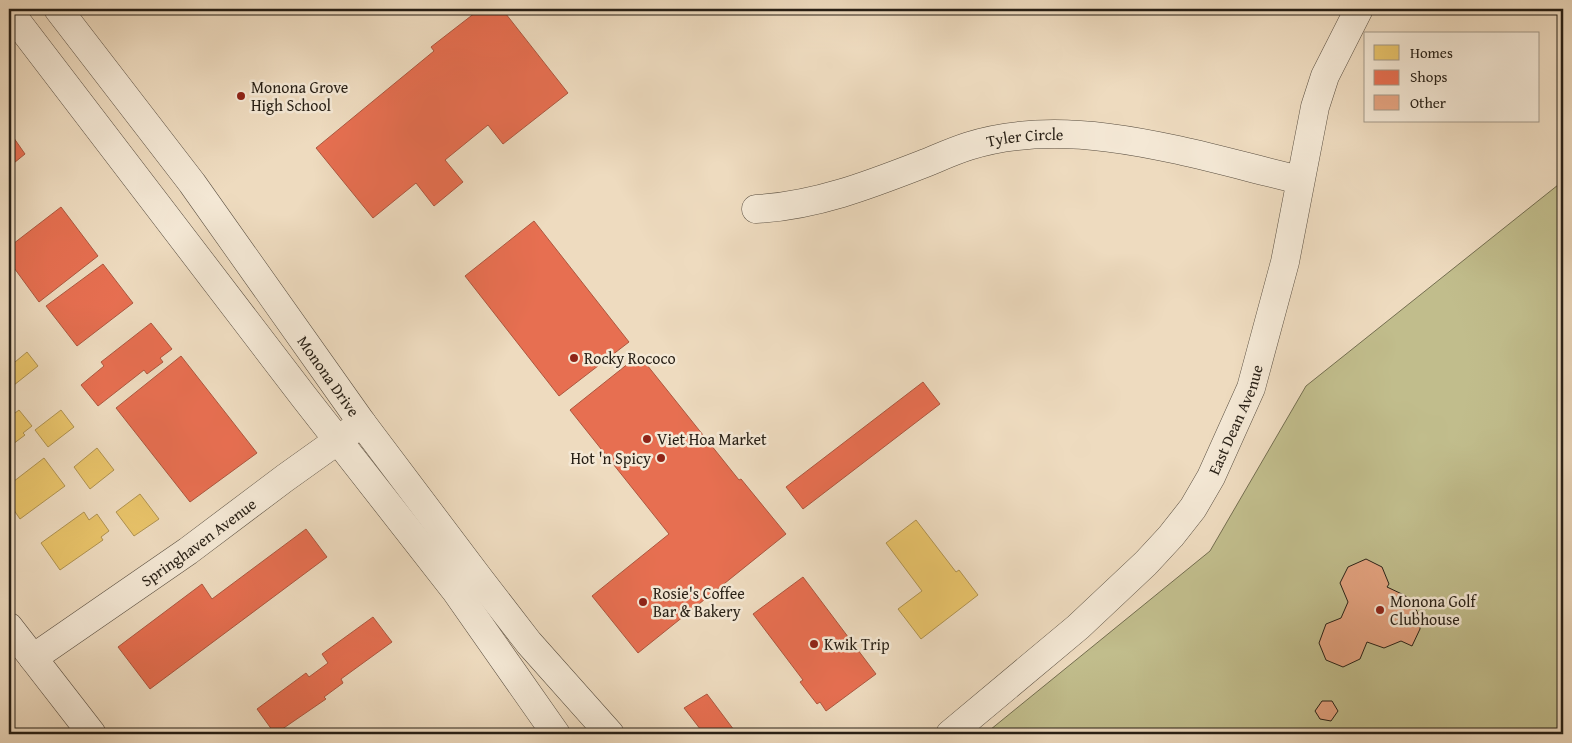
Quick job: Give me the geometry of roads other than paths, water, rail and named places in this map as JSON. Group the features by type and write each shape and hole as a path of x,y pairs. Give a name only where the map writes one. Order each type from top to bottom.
{"street":[{"name":"Monona Drive","path":"58,9 192,183 362,424 529,642 610,734"},
{"name":"East Dean Avenue","path":"950,734 1078,627 1146,563 1193,508 1222,455 1251,388 1285,262 1317,99 1325,76 1359,9"},
{"name":"Monona Drive","path":"9,11 455,590 556,734"},
{"name":"Tyler Circle","path":"756,209 781,208 811,202 868,185 970,146 1020,135 1043,134 1120,139 1300,180"},
{"name":"Springhaven Avenue","path":"33,658 188,551 362,424"},
{"path":"9,626 92,734"}],"place":[{"name":"Monona Grove High School","path":"241,96"},
{"name":"Rocky Rococo","path":"574,358"},
{"name":"Viet Hoa Market","path":"647,439"},
{"name":"Hot 'n Spicy","path":"661,458"},
{"name":"Rosie's Coffee Bar & Bakery","path":"643,602"},
{"name":"Monona Golf Clubhouse","path":"1380,610"},
{"name":"Kwik Trip","path":"814,644"}]}
